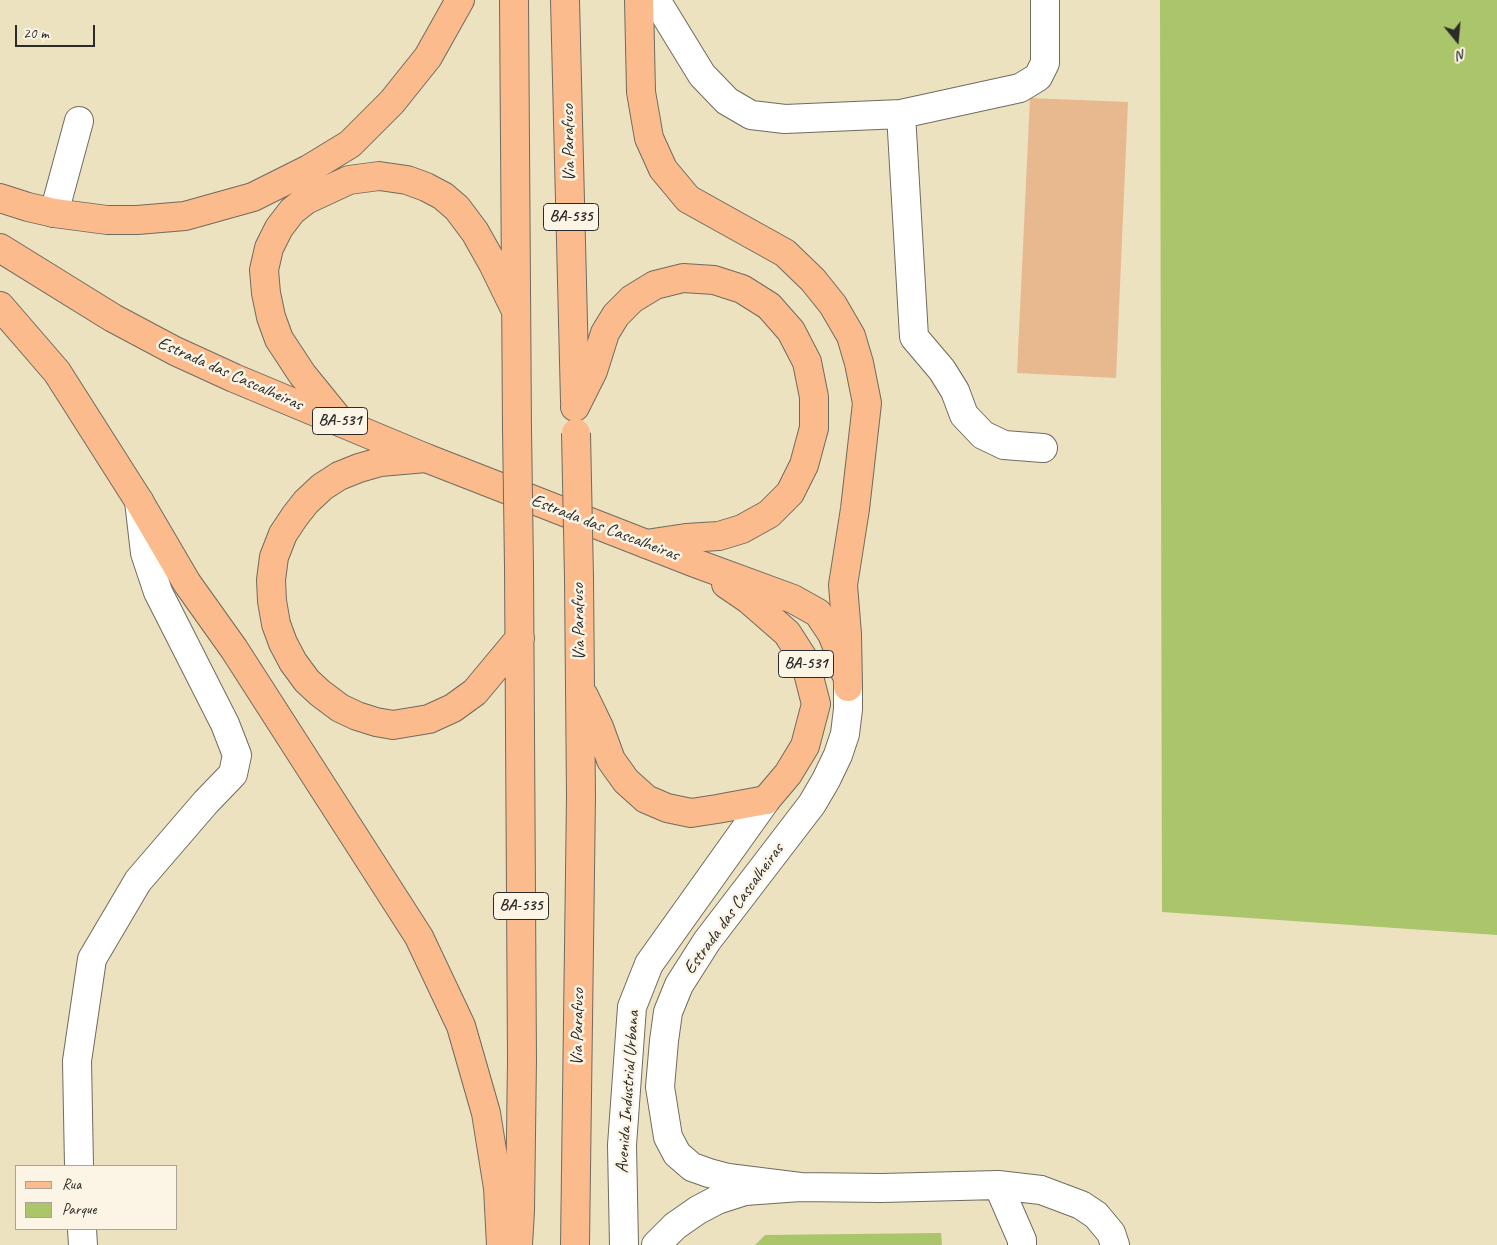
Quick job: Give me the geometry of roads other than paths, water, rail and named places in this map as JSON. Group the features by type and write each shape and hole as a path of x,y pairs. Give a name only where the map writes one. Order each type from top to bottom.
{"main road":[{"path":"0,198 54,213 107,220 137,220 185,216 253,197 309,169 350,144 392,102 428,57 460,0"},
{"name":"BA-535","path":"514,0 522,1059 518,1245"},
{"name":"Via Parafuso","path":"566,0 582,797 575,1245"},
{"path":"639,0 641,92 650,138 663,169 688,199 785,253 813,280 833,305 851,336 857,354 867,403 855,508 843,586 847,634 848,687"},
{"path":"341,422 302,374 280,339 271,317 266,293 264,270 269,248 279,228 292,211 306,200 350,180 379,176 407,180 443,196 457,208 474,232 494,264 516,312"},
{"name":"Estrada das Cascalheiras","path":"0,248 113,318 175,351 234,378 426,458 793,599 818,613 832,634 843,661 848,687"},
{"path":"575,420 605,333 616,315 632,299 655,285 683,278 714,280 742,289 769,306 791,331 807,362 814,397 814,428 804,465 790,493 769,514 742,529 719,536 686,538 646,544"},
{"path":"0,306 57,372 187,583 234,649 419,937 461,1026 486,1113 498,1188 501,1245"},
{"path":"426,458 380,462 346,473 322,487 295,516 283,534 274,557 271,580 276,624 283,643 297,668 307,681 340,708 357,716 393,725 428,719 453,708 475,692 520,638"},
{"name":"Estrada das Cascalheiras","path":"696,563 748,599 785,632 805,660 816,704 805,746 788,774 766,800"},
{"path":"580,688 599,727 611,760 626,781 646,799 667,808 691,812 766,800"}],"street":[{"path":"656,0 702,75 727,101 751,115 785,119 901,114 1020,88 1038,77 1045,63 1045,0"},
{"path":"901,114 914,337 942,370 954,391 964,415 982,435 1004,445 1043,448"},
{"path":"54,213 79,122"},
{"path":"79,1165 77,1061 92,959 138,880 233,774 238,755 225,724 158,592 145,553 138,501"},
{"name":"Estrada das Cascalheiras","path":"800,1187 728,1178 692,1166 677,1154 668,1138 660,1087 668,1012 679,985 707,941 812,804 826,780 838,755 845,734 848,687"},
{"name":"Avenida Industrial Urbana","path":"624,1245 622,1145 632,1007 649,964 766,800"},
{"path":"998,1185 1022,1240 1022,1245"},
{"path":"656,1245 675,1226 717,1200 745,1191 800,1187 882,1188 998,1185 1041,1190 1081,1204 1096,1215 1110,1233 1115,1245"},
{"path":"82,1230 83,1245"}]}
